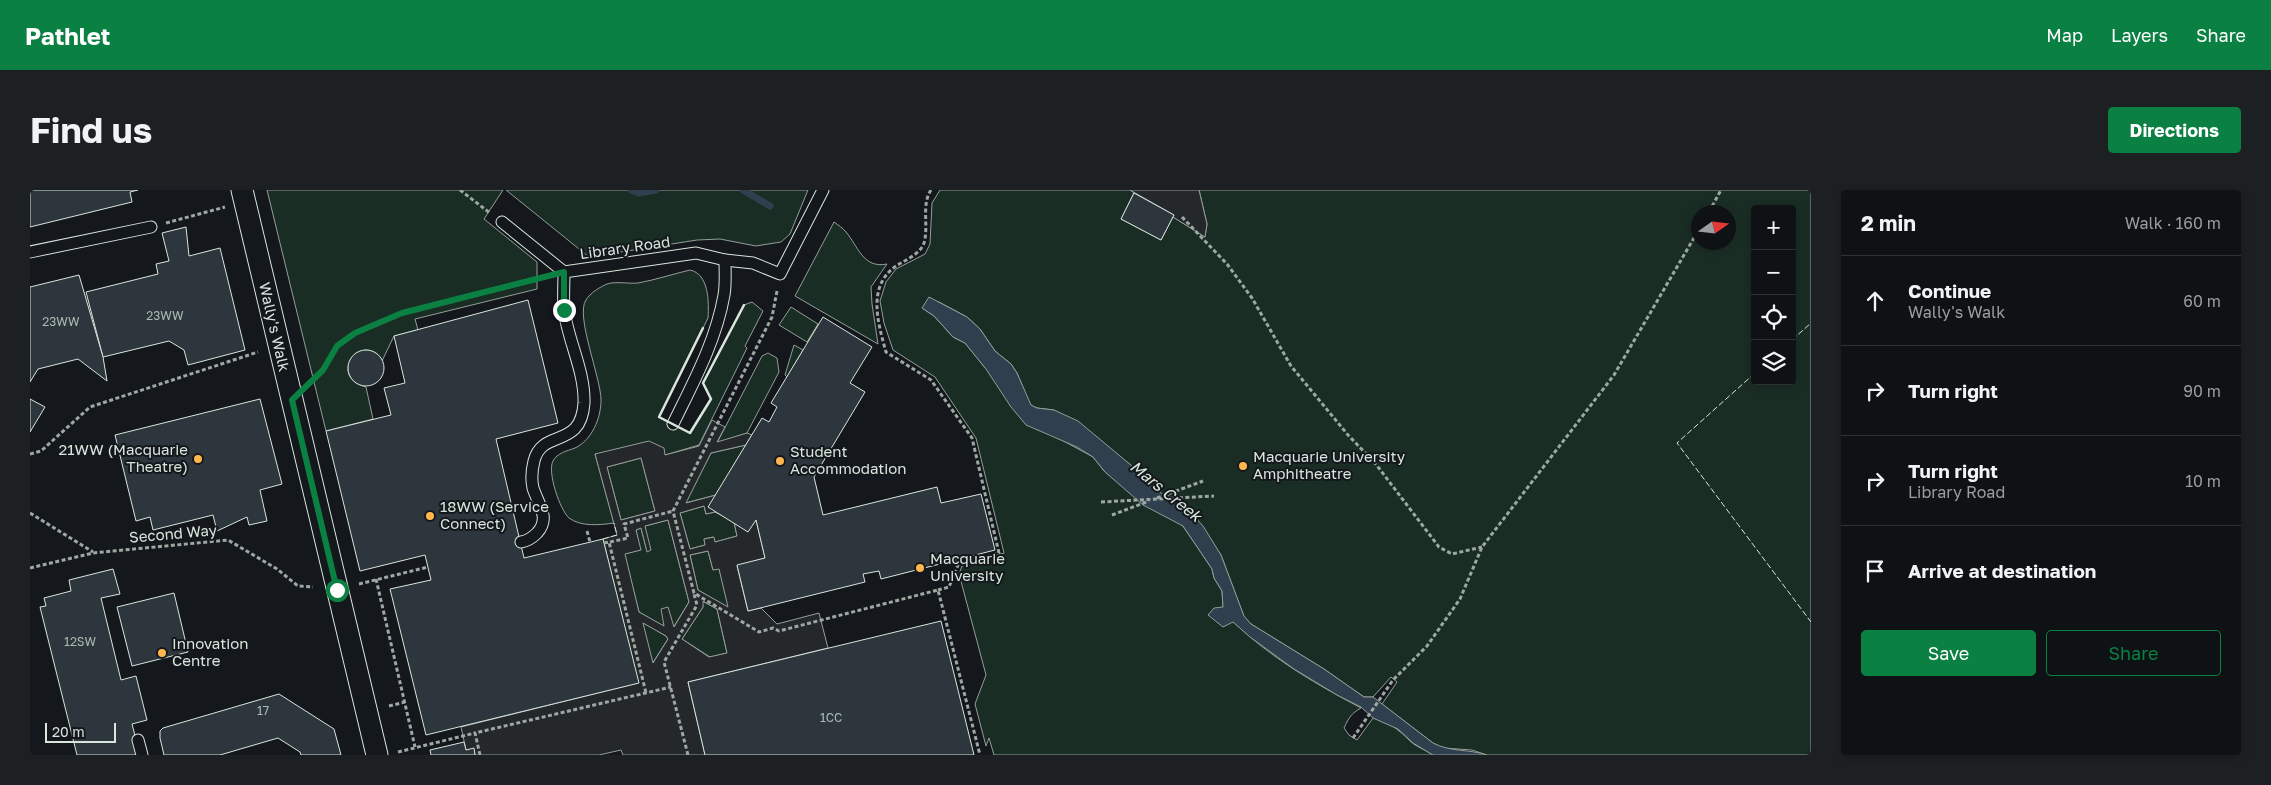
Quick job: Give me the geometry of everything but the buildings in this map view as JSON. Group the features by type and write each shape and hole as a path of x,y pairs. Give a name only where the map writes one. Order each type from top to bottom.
{"street":[{"name":"Wally's Walk","path":"243,196 377,755"}],"lane":[{"path":"780,274 823,190"},
{"path":"502,222 564,272"},
{"path":"30,252 151,227"},
{"name":"Library Road","path":"521,542 533,537 540,530 544,515 533,487 534,459 541,447 554,439 569,435 577,426 582,414 584,401 581,379 564,310 564,272 696,253 726,260 753,263 780,274"},
{"path":"673,424 718,322 725,293 726,260"},
{"path":"138,740 142,755"}],"path":[{"path":"460,190 502,222"},
{"path":"694,593 759,632 772,628 779,631 949,587 958,565 999,553 972,438 931,380 886,352 878,322 877,300 881,282 893,267 912,257 924,244 926,207 931,190"},
{"path":"1713,205 1721,190"},
{"path":"184,218 243,196"},
{"path":"1182,217 1227,264 1252,298 1291,366 1348,435 1375,463 1439,547 1452,554 1482,548"},
{"path":"1353,738 1393,680 1427,646 1460,599 1482,548 1614,375 1691,243"},
{"path":"292,400 323,370 337,346 355,333 402,313 564,272"},
{"path":"688,755 664,662 697,605 673,511 772,317 780,274"},
{"path":"30,454 41,452 90,407 279,346"},
{"path":"1112,515 1204,482"},
{"path":"1102,502 1214,496"},
{"path":"604,543 628,538 624,524 673,511"},
{"path":"30,513 93,552"},
{"path":"587,531 590,542"},
{"name":"Second Way","path":"30,568 93,552 228,540 277,569 298,586 337,590"},
{"path":"609,542 646,693"},
{"path":"428,567 376,579 415,747 671,687"},
{"path":"938,590 980,755"},
{"path":"475,733 480,755"}],"green space":[{"path":"267,190 503,190 484,219 537,262 537,289 415,319 418,330 394,336 382,361 374,352 366,350 358,352 348,366 349,374 354,381 366,387 373,419 326,431"},
{"path":"506,190 808,190 790,234 781,242 756,246 720,239 697,240 589,257"},
{"path":"940,190 1130,190 1134,193 1121,219 1161,240 1173,217 1205,237 1207,224 1199,190 1811,190 1811,755 1487,755 1472,750 1443,748 1433,743 1382,704 1397,682 1391,677 1373,697 1364,697 1324,669 1251,624 1244,617 1221,555 1181,500 1161,494 1132,466 1054,410 1037,408 1030,405 1017,373 1011,364 995,351 980,329 967,317 939,302 922,308 934,316 953,337 965,343 986,369 1058,438 1093,457 1105,472 1183,526 1212,569 1214,578 1222,591 1223,607 1220,608 1235,624 1268,651 1304,676 1361,708 1351,716 1344,728 1349,735 1357,740 1373,718 1385,722 1412,743 1433,755 994,755 989,738 986,746 975,704 986,675 959,574 962,566 1004,553 976,438 935,377 893,350 884,323 880,301 886,282 896,269 925,254 930,244 932,203"},
{"path":"834,222 845,231 867,260 879,265 887,264 871,287 878,344 795,296"},
{"path":"690,270 701,277 704,283 708,297 708,318 659,417 690,433 711,399 703,383 744,305 752,302 763,311 745,346 747,348 699,445 665,455 595,454 614,523 591,525 574,521 565,514 558,499 553,482 552,466 557,456 575,448 591,434 601,407 600,390 584,319 583,308 586,300 595,290 607,284 638,283"},
{"path":"791,307 818,324 807,342 779,325"},
{"path":"794,345 803,350 787,377 785,375"},
{"path":"768,353 777,358 779,372 747,433 717,443 762,356"},
{"path":"746,445 716,495 685,503 711,453"},
{"path":"641,458 655,511 621,520 607,467"},
{"path":"704,506 706,514 715,512 734,522 737,536 715,542 713,537 704,539 705,545 690,549 680,513"},
{"path":"668,520 689,602 673,628 665,627 639,612 624,554 640,550 636,530 641,528 647,551 645,526"},
{"path":"708,551 713,570 719,568 729,608 698,590 690,555"},
{"path":"702,601 717,609 727,653 710,657 682,639 703,607"},
{"path":"642,622 668,639 652,664"}],"shaded area":[{"path":"1130,190 1199,190 1207,224 1205,237 1173,217 1174,215"},
{"path":"712,420 725,427 717,442 747,433 752,435 746,445 711,453 686,503 716,495 715,512 706,514 704,506 680,513 690,549 705,545 704,539 714,537 715,542 737,536 734,522 748,531 756,520 765,558 737,566 748,611 761,608 777,624 819,613 828,648 688,682 705,755 623,755 621,750 599,755 475,755 474,749 466,750 461,727 638,683 603,539 617,535 595,454 649,441 664,448 665,455 699,446","holes":["641,458 655,511 621,520 607,467","668,520 689,602 674,627 668,607 661,609 664,626 639,612 625,554 641,550 636,530 641,528 647,552 651,550 645,526","708,551 713,570 719,569 728,607 698,590 690,555","703,601 717,609 727,653 709,657 682,639 703,607","643,623 666,636 668,639 653,663"]}],"water":[{"path":"929,297 967,317 980,329 995,351 1011,364 1031,405 1037,408 1054,410 1078,421 1161,493 1180,500 1203,526 1221,555 1244,616 1251,624 1324,669 1364,697 1373,697 1433,743 1446,748 1487,755 1433,755 1413,743 1398,729 1373,718 1361,707 1294,669 1250,637 1233,622 1223,627 1208,615 1214,608 1223,607 1222,591 1214,578 1212,569 1183,526 1143,505 1105,472 1093,457 1077,447 1026,425 965,343 953,337 934,316 922,308"}],"waterway":[{"name":"Mars Creek","path":"631,190 639,193 656,190"},
{"name":"Mars Creek","path":"743,190 770,206"}],"fence":[{"path":"1796,336 1811,323"},
{"path":"1751,377 1677,443 1811,622"},
{"path":"603,539 617,535 614,523"}],"wall":[{"path":"703,328 659,417 690,433 711,399 703,383 744,305"}],"place":[{"name":"21WW (Macquarie Theatre)","path":"198,459"},
{"name":"Student Accommodation","path":"780,461"},
{"name":"Macquarie University Amphitheatre","path":"1243,466"},
{"name":"18WW (Service Connect)","path":"430,516"},
{"name":"Macquarie University","path":"920,568"},
{"name":"Innovation Centre","path":"162,653"}],"route":[{"path":"337,590 292,400 323,370 337,346 355,333 402,313 514,283 564,272 564,310"}]}
